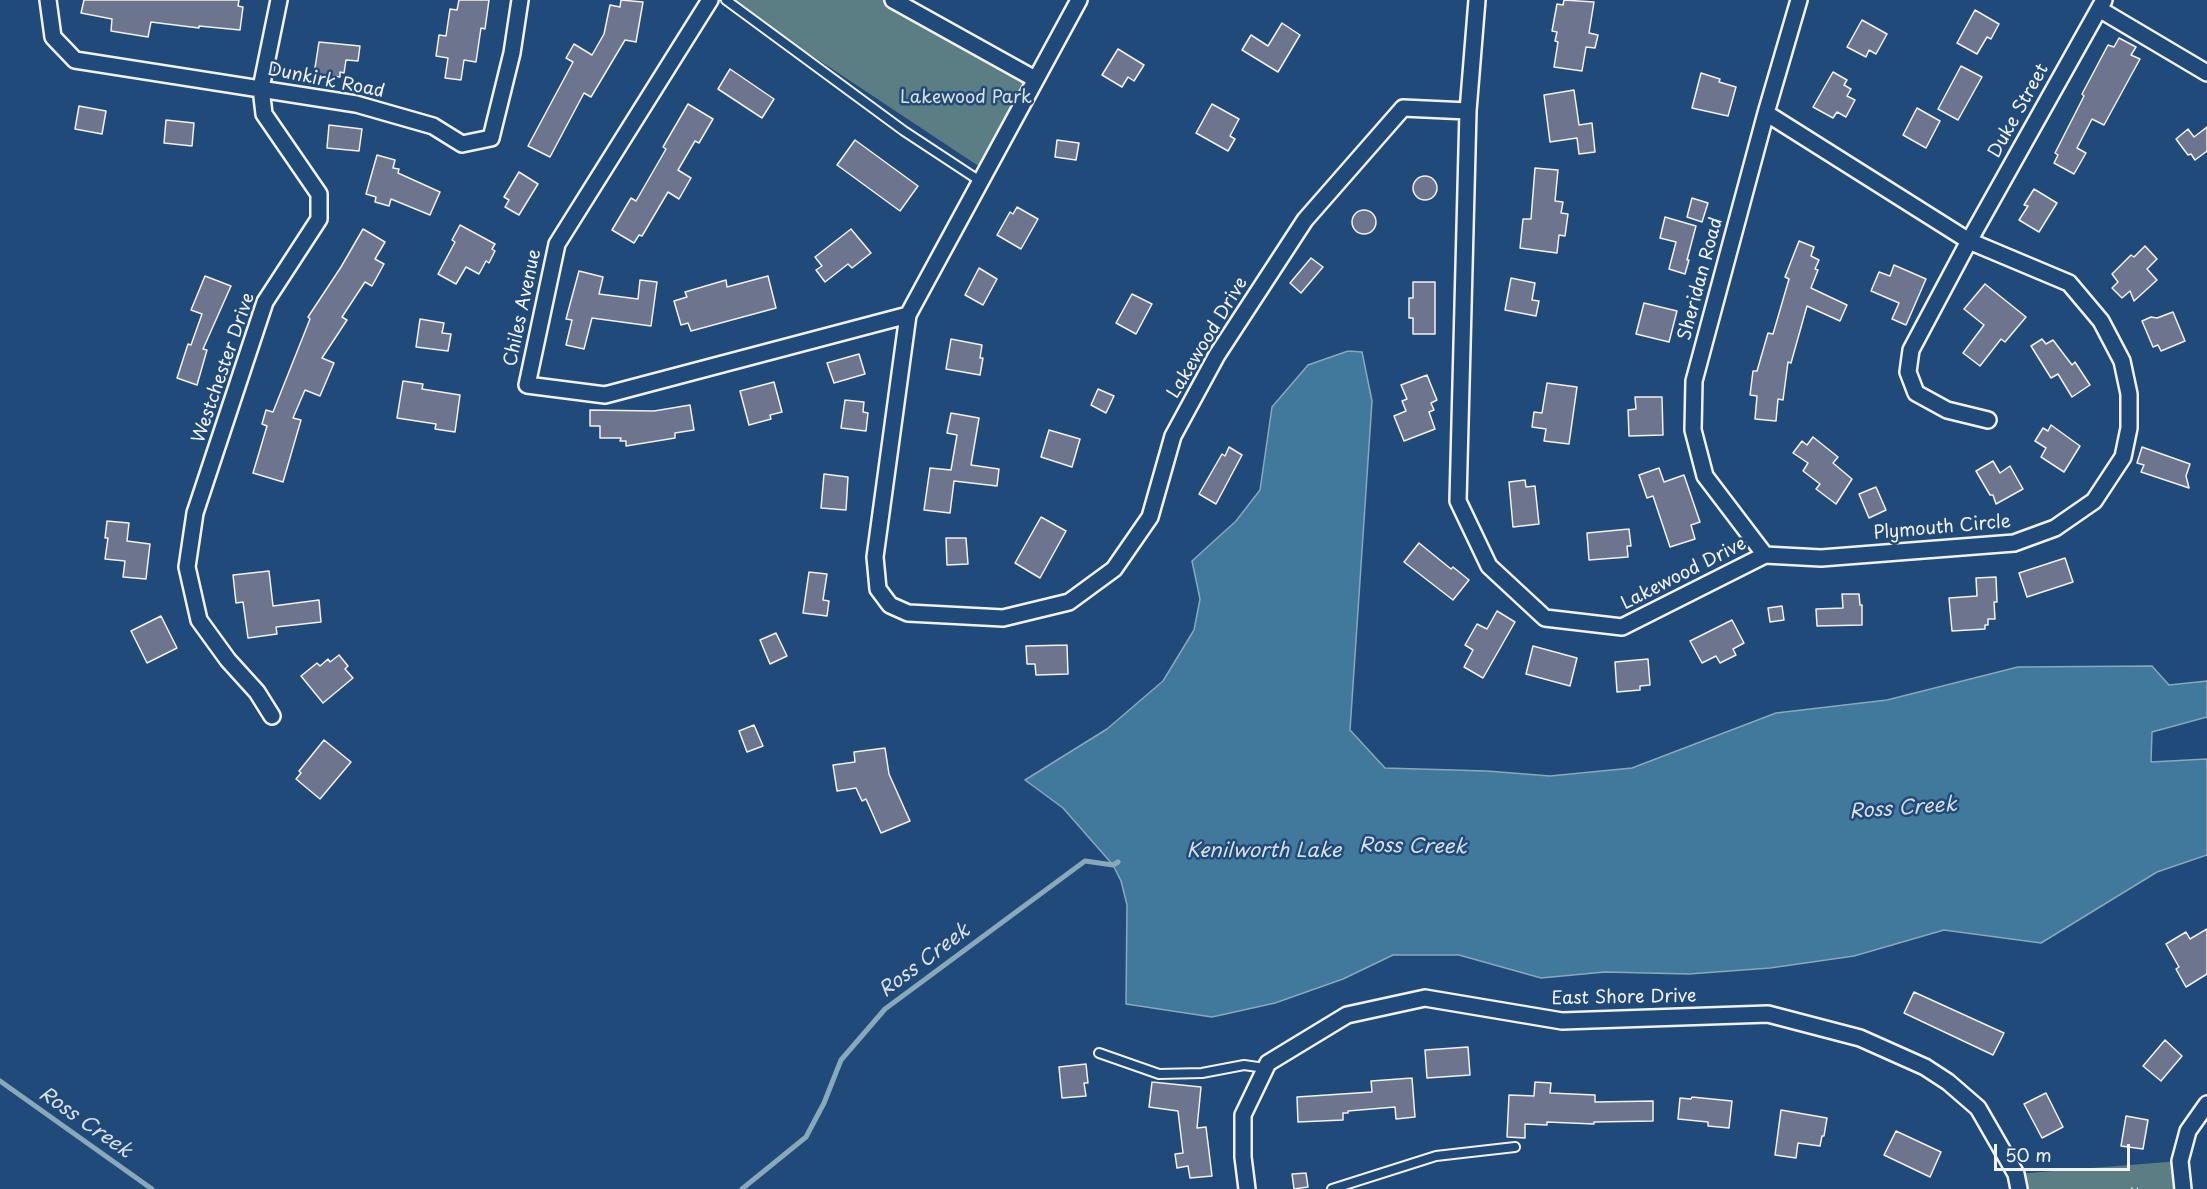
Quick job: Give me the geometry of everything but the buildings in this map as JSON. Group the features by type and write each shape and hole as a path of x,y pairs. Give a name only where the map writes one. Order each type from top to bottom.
{"street":[{"name":"Dunkirk Road","path":"48,0 53,37 75,60 356,104 434,126 462,144 491,138 512,53 520,0"},
{"name":"Westchester Drive","path":"272,716 257,692 228,660 199,620 187,567 195,513 265,302 319,219 319,194 264,114 261,88 279,0"},
{"name":"Chiles Avenue","path":"710,0 557,244 527,385 604,395 908,315"},
{"name":"Lakewood Drive","path":"1079,0 908,315 875,557 878,589 890,605 909,613 1003,618 1069,602 1114,569 1150,517 1173,436 1217,355 1305,220 1403,108 1468,111 1458,501 1489,566 1545,618 1622,627 1765,555"},
{"path":"1468,111 1477,0"},
{"name":"Sheridan Road","path":"1765,555 1705,476 1693,430 1694,381 1799,0"},
{"path":"898,1 1035,79"},
{"path":"2101,4 2207,73"},
{"name":"Duke Street","path":"1988,420 1947,410 1916,393 1908,372 1911,350 2101,4"},
{"name":"Plymouth Circle","path":"1765,555 1821,558 2014,543 2055,528 2094,501 2123,457 2129,428 2129,394 2122,361 2101,321 2069,283 1969,241 1766,113"},
{"name":"East Shore Drive","path":"1247,1189 1243,1157 1243,1115 1268,1063 1347,1015 1425,998 1562,1022 1768,1014 1860,1038 1925,1067 1948,1082 1978,1108 2016,1174 2019,1189"},
{"path":"2183,1189 2180,1161 2188,1131 2207,1104"}],"lane":[{"path":"726,0 904,131 980,181"},
{"path":"1099,1053 1159,1074 1202,1073 1244,1065 1265,1068"},
{"path":"1332,1189 1436,1156 1515,1147"}],"path":[{"path":"2131,1189 2138,1189"}],"green space":[{"name":"Lakewood Park","path":"728,0 893,0 1035,79 986,171"},
{"path":"2180,1161 2183,1189 2019,1189 2016,1174"}],"water":[{"name":"Kenilworth Lake","path":"1348,351 1362,352 1372,401 1350,730 1385,768 1487,771 1550,776 1632,768 1776,713 1887,700 2018,667 2152,666 2169,685 2207,681 2207,717 2152,732 2151,762 2207,759 2207,855 2157,872 2041,943 1944,930 1854,956 1770,968 1689,974 1605,972 1541,978 1459,955 1393,955 1343,979 1275,1003 1212,1017 1126,1004 1127,905 1121,881 1113,865 1063,808 1025,780 1107,729 1163,681 1194,630 1200,599 1192,561 1236,521 1260,490 1272,407 1308,365"}],"waterway":[{"name":"Ross Creek","path":"742,1189 806,1137 824,1103 841,1060 885,1009 1085,861 1113,865 1118,862"},
{"name":"Ross Creek","path":"0,1081 152,1189"}]}
